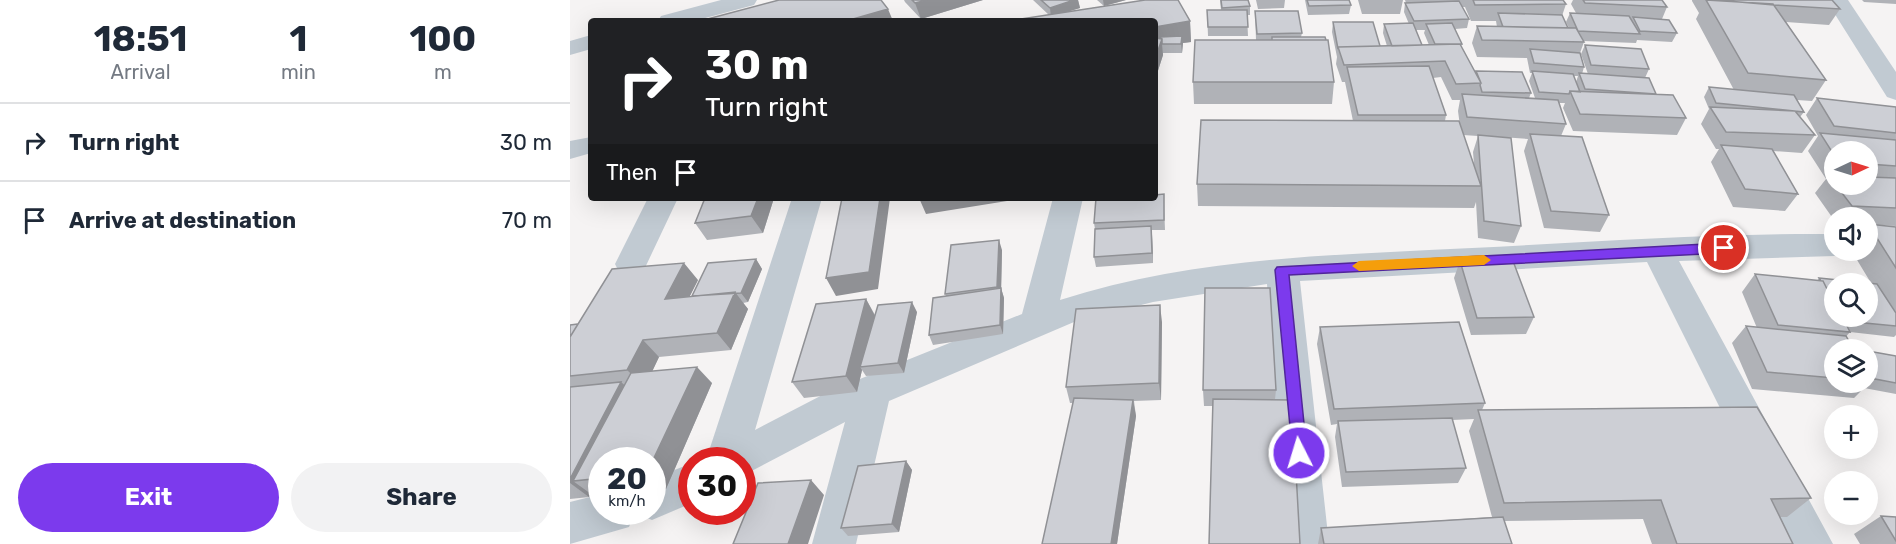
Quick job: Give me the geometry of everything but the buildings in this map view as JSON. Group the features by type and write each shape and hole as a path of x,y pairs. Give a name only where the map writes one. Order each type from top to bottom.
{"street":[{"path":"680,18 746,0"},
{"path":"1837,0 1853,19 1866,45 1896,92"},
{"path":"570,48 588,43"},
{"path":"1866,45 1896,50"},
{"path":"570,150 588,147"},
{"path":"631,264 662,201"},
{"path":"730,447 806,201"},
{"path":"1037,323 1067,201"},
{"path":"756,450 872,392 1066,311 1153,289 1282,270 1657,250 1824,245"},
{"path":"1657,250 1811,544"},
{"path":"1282,270 1307,544"},
{"path":"834,544 872,392"},
{"path":"570,523 588,518"}],"slow traffic":[{"path":"1359,266 1484,260"}],"route":[{"path":"1299,453 1282,270 1724,248"}]}
